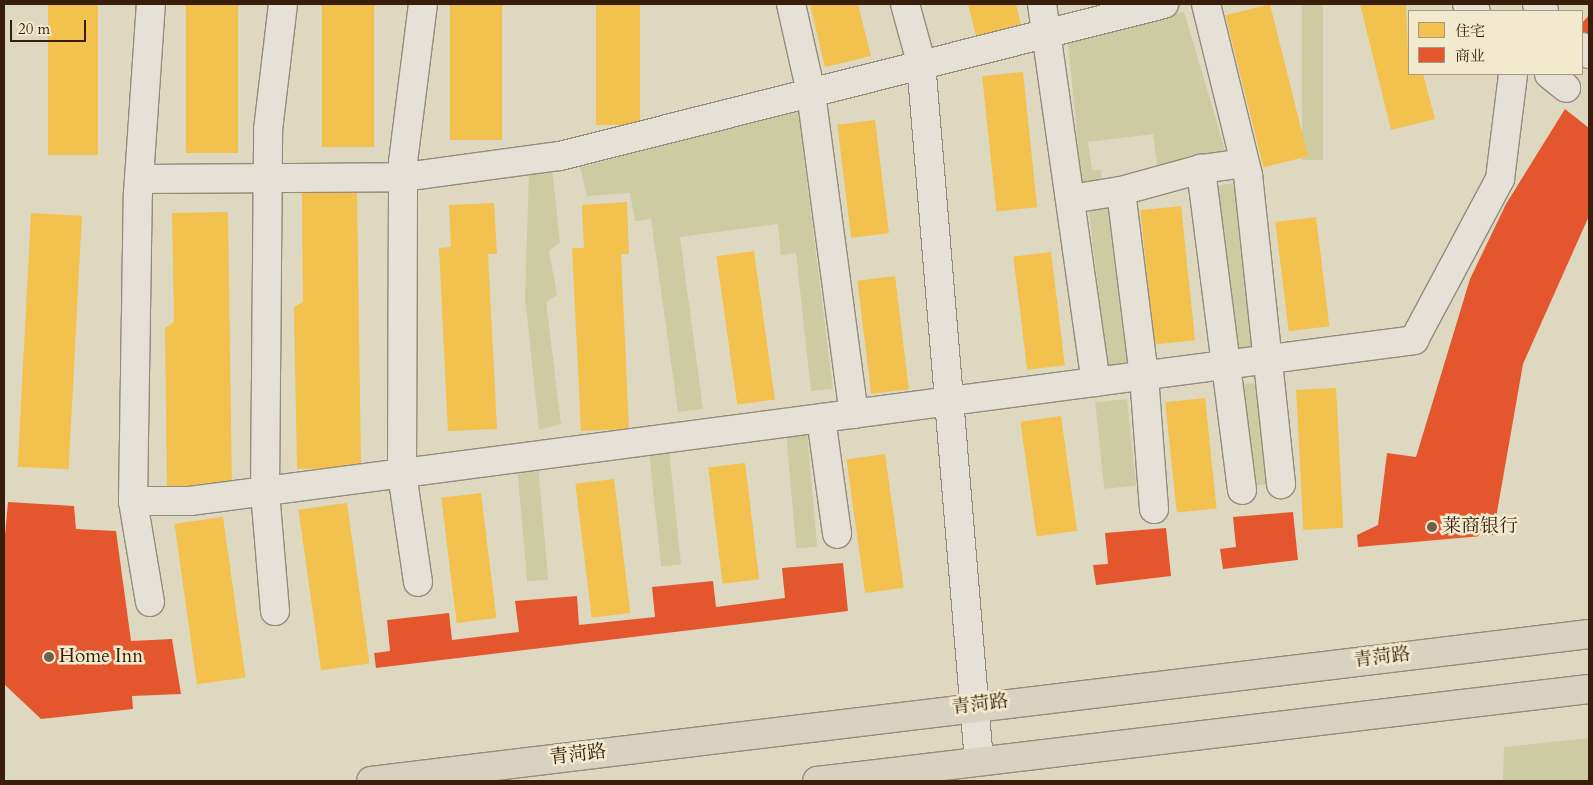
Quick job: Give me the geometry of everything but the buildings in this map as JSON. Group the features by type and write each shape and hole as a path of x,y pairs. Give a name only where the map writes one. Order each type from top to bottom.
{"main road":[{"name":"青菏路","path":"371,781 974,705 1589,634"},
{"path":"817,781 979,760 1589,690"}],"street":[{"path":"150,602 133,501 139,179 151,4"},
{"path":"275,610 265,491 268,130 283,4"},
{"path":"418,582 402,473 404,177 423,4"},
{"path":"791,4 811,93 854,414"},
{"path":"905,4 920,62 979,760"},
{"path":"1042,4 1048,32 1096,382"},
{"path":"139,179 404,177 560,156 811,93 920,62 1164,4"},
{"path":"1206,4 1245,163 1271,359 1281,484"},
{"path":"133,501 190,501 1414,340 1500,178 1514,75"},
{"path":"1071,200 1121,191 1201,169 1245,163"},
{"path":"1201,169 1230,365 1242,490"},
{"path":"1121,191 1144,376 1154,509"},
{"path":"822,418 837,534"}],"green space":[{"path":"1302,4 1323,4 1323,160 1302,160"},
{"path":"1184,12 1226,153 1157,165 1153,134 1088,142 1092,170 1101,170 1102,182 1082,186 1068,42"},
{"path":"798,110 833,389 811,391 796,253 781,255 778,224 680,237 703,409 678,412 651,219 635,221 630,193 587,196 580,167"},
{"path":"552,169 560,242 549,251 557,295 546,302 561,424 539,430 525,297 529,175"},
{"path":"1236,183 1259,349 1240,352 1216,186"},
{"path":"1108,204 1128,371 1109,373 1088,206"},
{"path":"1260,382 1272,483 1251,486 1238,385"},
{"path":"1127,399 1136,486 1104,489 1095,402"},
{"path":"807,431 817,547 796,548 786,433"},
{"path":"669,450 681,564 661,566 649,452"},
{"path":"538,464 548,580 527,581 517,466"},
{"path":"1589,738 1589,781 1503,781 1504,747"}],"place":[{"name":"莱商银行","path":"1432,527"},
{"name":"Home Inn","path":"49,657"}]}
